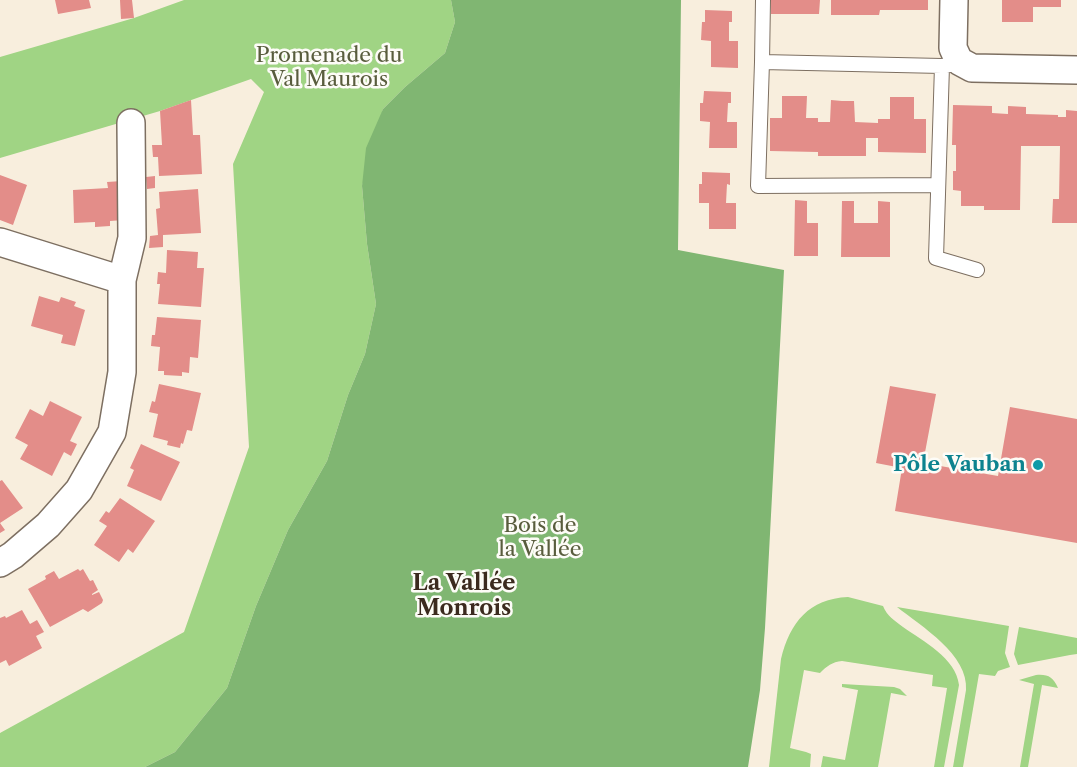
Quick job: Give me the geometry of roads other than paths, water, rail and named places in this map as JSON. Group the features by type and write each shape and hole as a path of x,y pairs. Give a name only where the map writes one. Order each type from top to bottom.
{"street":[{"path":"954,0 953,48 950,63 972,68 1077,70"},
{"path":"0,563 48,525 80,490 112,432 122,372 122,280 132,238 131,123"},
{"path":"0,243 122,280"}],"lane":[{"path":"763,0 758,186 938,185"},
{"path":"762,62 950,63 938,185 936,258 977,270"}],"place":[{"name":"Pôle Vauban","path":"1038,465"}],"district":[{"name":"La Vallée Monrois","path":"464,596"}],"park label":[{"name":"Promenade du Val Maurois","path":"329,68"},
{"name":"Bois de la Vallée","path":"540,538"}]}
